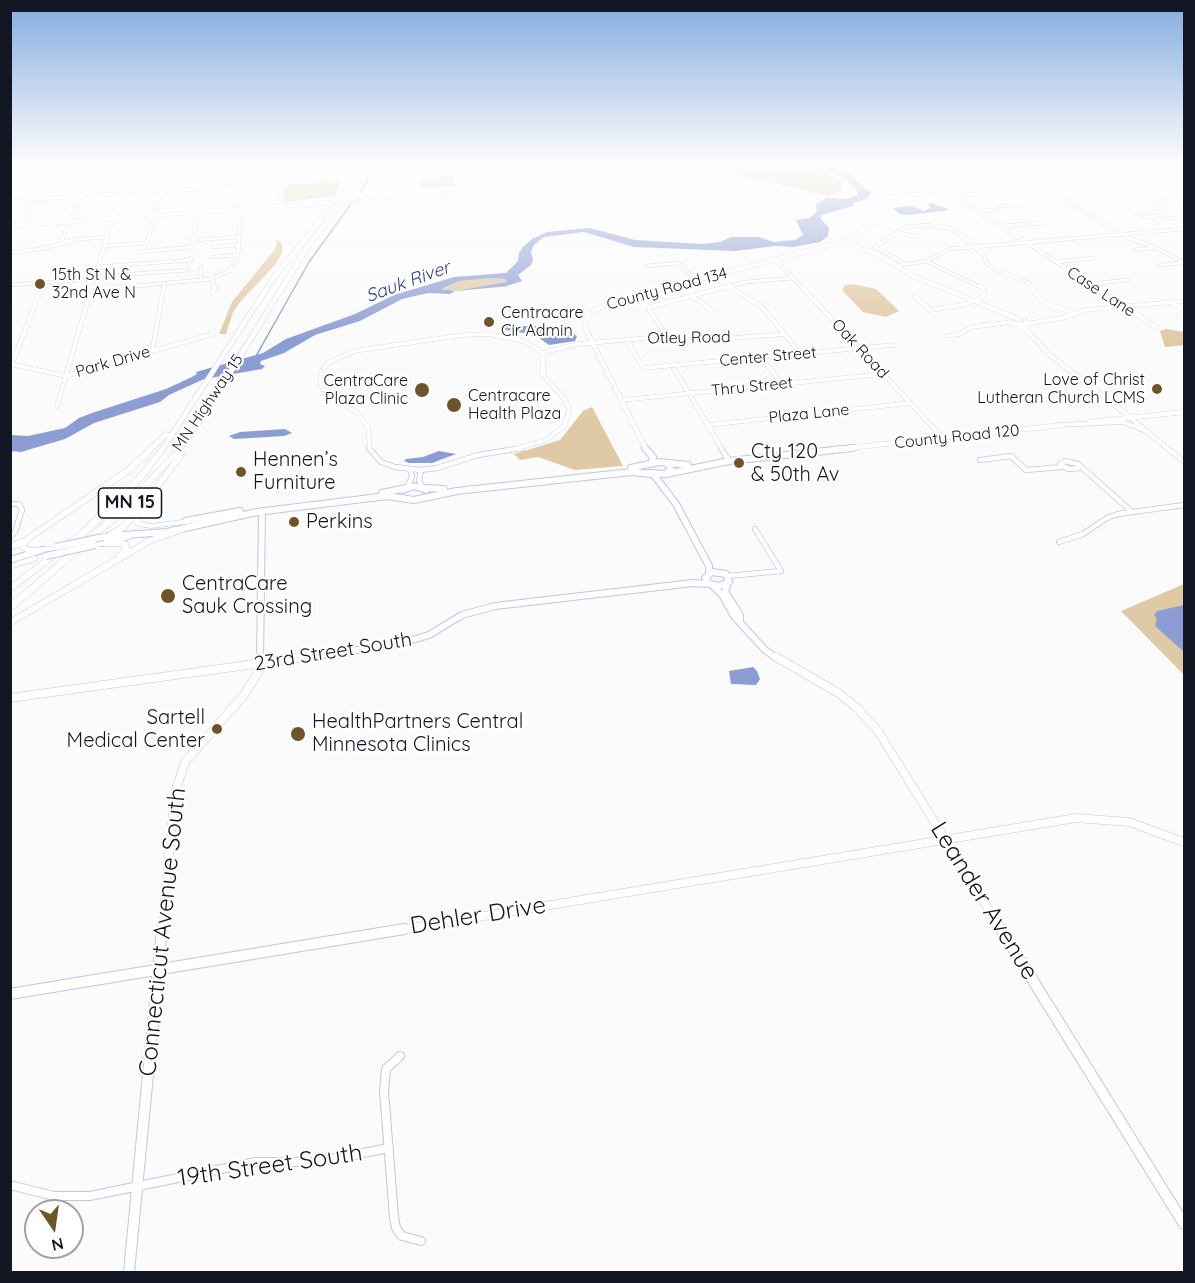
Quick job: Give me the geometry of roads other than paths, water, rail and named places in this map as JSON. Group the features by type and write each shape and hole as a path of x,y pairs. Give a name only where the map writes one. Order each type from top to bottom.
{"highway":[{"name":"MN Highway 15","path":"10,590 82,534 139,478 163,449 275,276 319,223"},
{"name":"MN Highway 15","path":"10,608 123,510 166,465 202,418 301,256 324,223"},
{"path":"10,549 139,462 158,445 201,392"},
{"path":"101,541 122,528 141,507 186,447 202,418"},
{"path":"141,507 136,519 144,525 190,521"},
{"path":"10,623 156,537 183,529"},
{"path":"29,537 21,546 23,549 50,551"},
{"path":"101,541 126,545 123,553 106,565"},
{"path":"10,567 34,558"}],"main road":[{"path":"1133,417 1145,431 1185,462"},
{"path":"1133,417 1185,455"},
{"path":"1058,425 1124,422 1145,431"}],"street":[{"path":"10,226 48,223"},
{"path":"67,242 62,239 69,223"},
{"path":"57,406 111,223"},
{"path":"104,246 147,243 153,223"},
{"path":"139,252 192,247 196,223"},
{"path":"90,290 211,279 222,275 229,271 238,255 240,223"},
{"name":"County Road 134","path":"850,244 872,223"},
{"name":"Case Lane","path":"997,223 1157,328"},
{"path":"1002,226 1041,223"},
{"path":"1103,223 1123,235 1156,248 1184,263"},
{"path":"906,264 875,246 885,242 896,232 913,226 939,224 956,231 984,255 986,262 992,268 1032,285 1036,296 1042,302 1074,313"},
{"path":"895,266 926,261 945,250 1185,230"},
{"path":"896,232 918,237"},
{"name":"County Road 134","path":"653,474 646,470 653,459 585,323 590,313 609,303 841,244 861,233"},
{"path":"10,253 106,237"},
{"path":"193,240 239,237"},
{"path":"841,244 850,244 878,255 913,276 1006,313 1050,355 1133,417"},
{"path":"841,244 890,262"},
{"path":"238,245 212,252 238,255"},
{"path":"1134,250 1156,248"},
{"path":"1056,262 1093,258"},
{"path":"10,285 187,270 191,259 97,267"},
{"name":"Oak Road","path":"776,260 943,438"},
{"path":"914,296 930,310 962,305 983,297 986,290 926,261"},
{"path":"646,266 680,263 695,281"},
{"path":"1159,265 1184,263"},
{"path":"200,280 201,267"},
{"path":"666,336 649,309 746,282 793,278"},
{"path":"211,279 216,288 213,293"},
{"path":"1090,284 1128,280"},
{"path":"11,364 44,282"},
{"path":"152,352 165,284"},
{"path":"730,287 762,307 801,354"},
{"path":"650,292 666,303"},
{"path":"692,297 705,304 712,311 712,315"},
{"path":"946,336 983,326 1050,320 1074,313 1185,301"},
{"path":"1171,302 1185,310"},
{"name":"Park Drive","path":"11,364 66,376 212,334 213,331"},
{"path":"471,334 498,335 516,339 531,345 542,354 543,375 565,400 569,409 567,421 558,432 531,446 478,455 444,466 421,470 410,469 388,465 373,455 369,447 368,427 359,414 327,393 320,384 321,372 328,363 346,353 366,347 471,334"},
{"name":"Otley Road","path":"542,354 593,343 666,336 734,338 785,334"},
{"name":"Center Street","path":"627,340 643,368 894,345"},
{"path":"761,357 782,384"},
{"path":"672,365 729,461"},
{"name":"Thru Street","path":"622,400 883,374"},
{"name":"Plaza Lane","path":"708,425 910,404"},
{"name":"County Road 120","path":"653,474 666,474 729,461 1185,411"},
{"name":"County Road 134","path":"644,444 667,464"},
{"path":"980,460 1011,456 1026,470 1080,468"},
{"name":"County Road 120","path":"650,464 685,465 717,460 729,461"},
{"path":"1062,467 1060,462 1070,461 1078,464 1131,511"},
{"path":"10,560 254,509 406,488 445,489 578,475 650,464"},
{"path":"666,474 671,469 667,464"},
{"path":"404,498 400,494 412,477 410,469"},
{"path":"420,498 426,493 418,481 421,470"},
{"path":"138,534 183,529 262,512 387,496 420,498 457,490 631,472 653,474"},
{"name":"Leander Avenue","path":"653,474 676,504 701,550 727,579 725,591 740,615 740,620"},
{"name":"Leander Avenue","path":"666,474 666,483 676,498 676,504"},
{"path":"10,504 19,504 22,507 15,532 10,537"},
{"path":"1059,542 1083,534 1107,518 1131,511 1185,505"},
{"name":"Connecticut Avenue South","path":"129,1272 157,968 179,777 185,762 197,746 244,695 255,679 260,663 262,512"},
{"path":"727,579 781,571 755,529"},
{"path":"10,560 34,558 50,551 101,541"},
{"name":"Leander Avenue","path":"701,550 702,557 709,566 705,578 723,596 734,616 765,650 837,692 869,719 1180,1210 1185,1224"},
{"name":"23rd Street South","path":"649,587 692,580 708,574 727,579"},
{"name":"23rd Street South","path":"10,698 410,642 429,635 462,615 483,608 696,582 719,586 727,579"},
{"name":"Dehler Drive","path":"10,994 1076,818 1129,822 1185,842"},
{"path":"400,1056 386,1069 384,1090 396,1228 402,1236 421,1240"},
{"name":"19th Street South","path":"10,1185 54,1196 70,1197 136,1187 256,1162 317,1162 389,1148"}],"water":[{"name":"Sauk River","path":"797,223 824,223 829,228 828,236 820,242 793,247 775,246 736,251 634,247 584,232 544,237 534,245 531,252 533,260 531,265 518,275 522,281 506,286 510,286 455,291 450,294 428,293 402,299 360,321 315,335 284,353 261,361 260,364 265,366 262,369 204,379 169,395 160,402 94,423 65,439 21,452 11,451 10,435 28,436 65,428 79,418 166,389 192,377 197,374 196,372 263,353 286,339 355,314 394,295 454,277 506,273 518,261 523,247 532,239 547,232 590,228 635,240 702,244 720,242 731,237 759,237 774,242 795,240 803,235","holes":["492,278 505,279 507,282 455,291 441,289 459,281"]},
{"path":"507,326 558,326 577,336 575,341 549,345 535,335 501,329"},
{"path":"285,429 292,433 284,436 234,439 229,436 240,432"},
{"path":"439,451 456,454 432,463 404,461 423,457"},
{"path":"1184,605 1184,652 1155,626 1157,619 1154,615 1157,611"},
{"path":"753,667 760,679 756,685 731,684 729,671"}],"waterway":[{"path":"256,356 309,262 337,223"}],"place":[{"name":"15th St N & 32nd Ave N","path":"40,284"},
{"name":"Centracare Cir Admin","path":"489,322"},
{"name":"Love of Christ Lutheran Church LCMS","path":"1157,389"},
{"name":"CentraCare Plaza Clinic","path":"422,390"},
{"name":"Centracare Health Plaza","path":"454,405"},
{"name":"Cty 120 & 50th Av","path":"739,463"},
{"name":"Hennen’s Furniture","path":"241,472"},
{"name":"Perkins","path":"294,522"},
{"name":"CentraCare Sauk Crossing","path":"168,596"},
{"name":"Sartell Medical Center","path":"217,729"},
{"name":"HealthPartners Central Minnesota Clinics","path":"298,734"}]}
